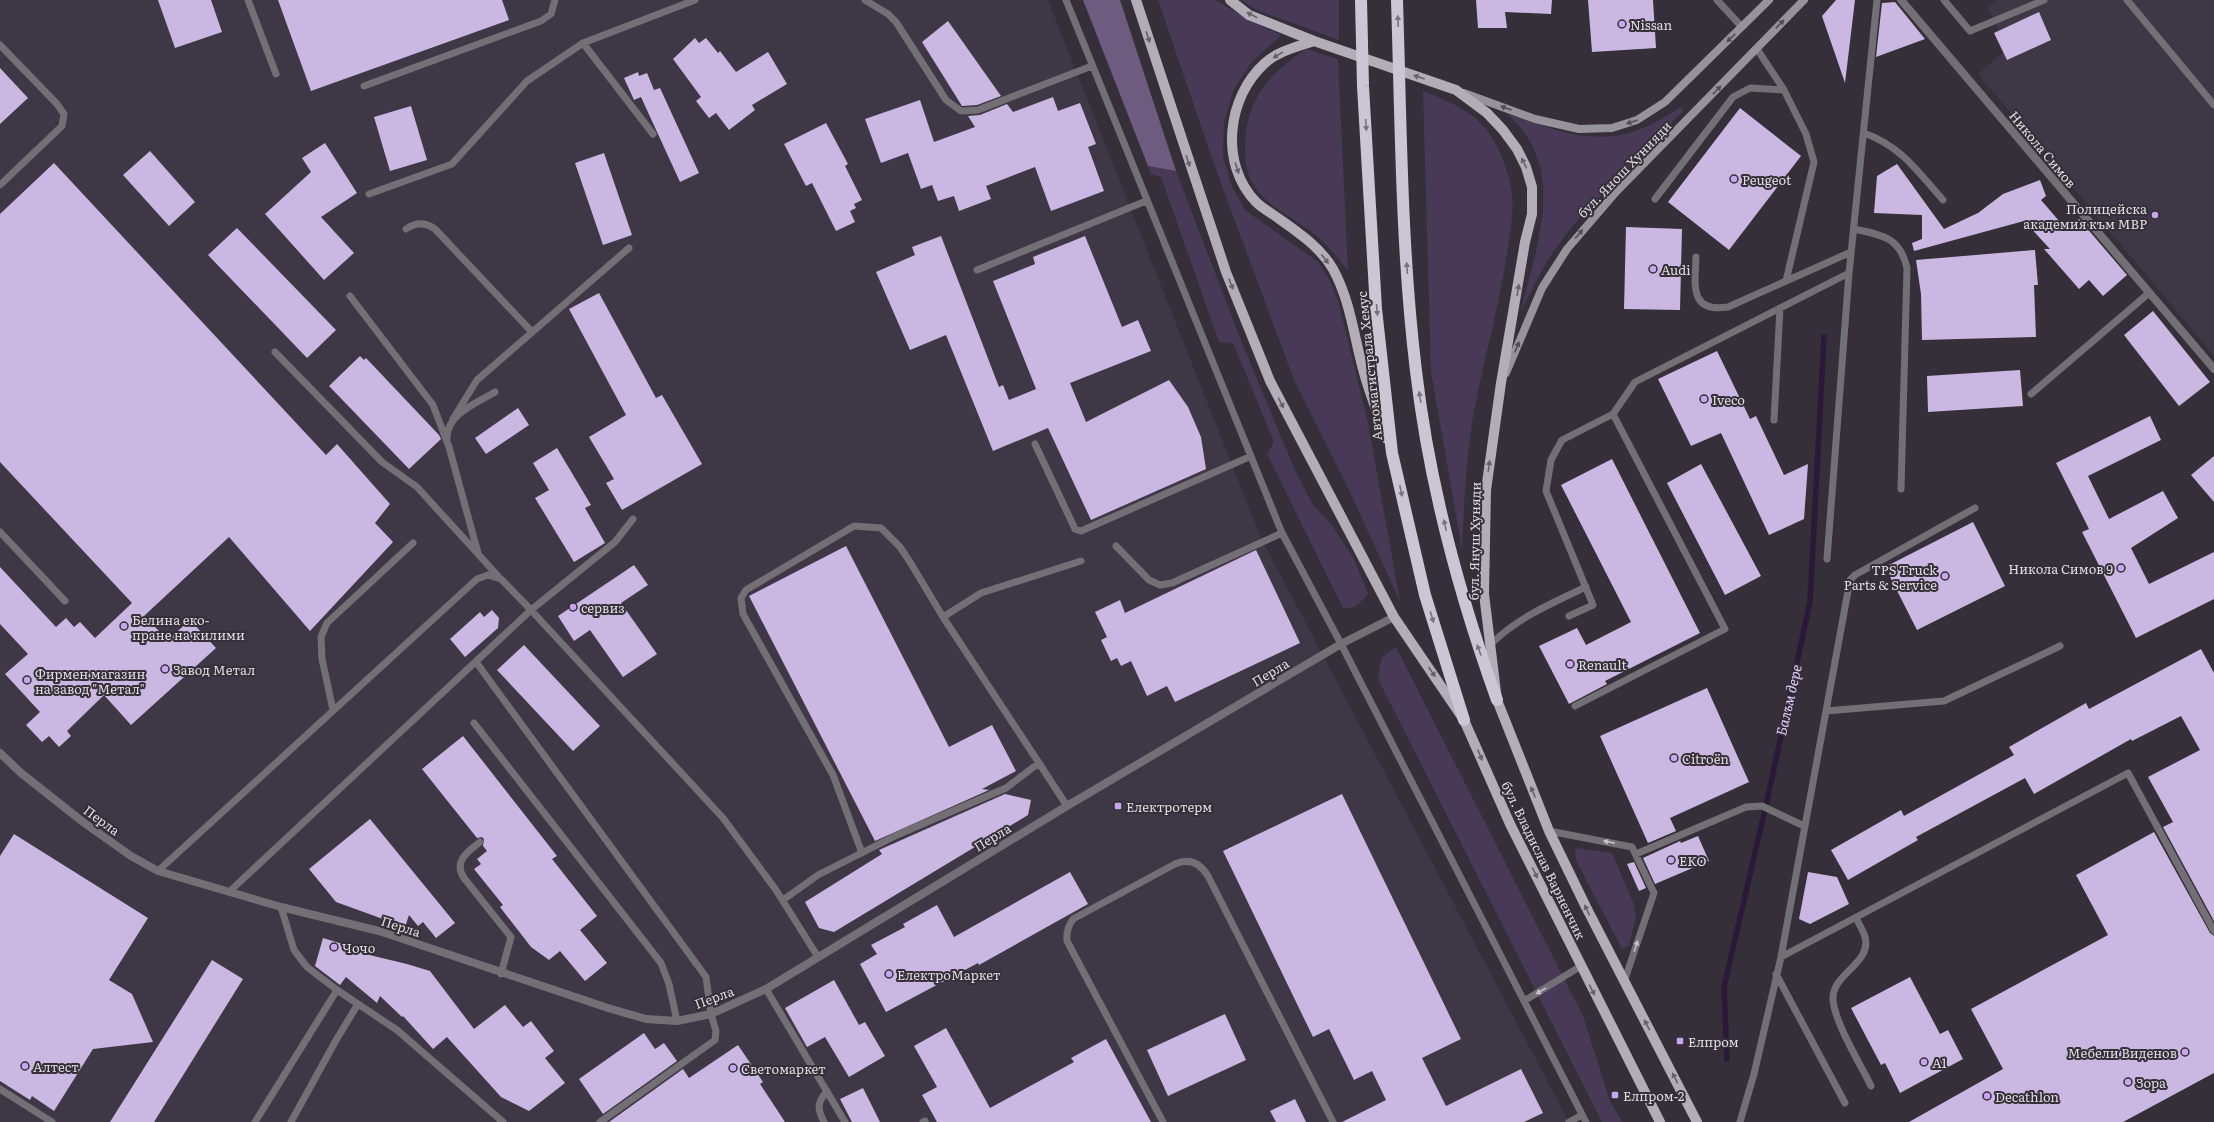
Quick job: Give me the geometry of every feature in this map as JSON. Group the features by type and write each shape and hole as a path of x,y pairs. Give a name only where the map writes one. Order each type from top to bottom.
{"highway":[{"path":"1397,0 1400,100 1410,303 1416,371 1425,433 1448,540 1472,630 1497,700"},
{"name":"Автомагистрала Хемус","path":"1359,3 1362,29 1363,86 1376,309 1392,453 1425,595 1464,720"}],"main road":[{"name":"бул. Владислав Варненчик","path":"1136,0 1226,272 1270,381 1394,617 1464,720 1510,824 1660,1122"},
{"name":"бул. Януш Хуняди","path":"1230,0 1249,15 1314,41 1456,90 1487,113 1503,130 1517,150 1526,167 1532,187 1532,214 1525,242 1501,383 1486,497 1484,594 1492,643 1497,700"},
{"path":"1314,41 1282,52 1265,63 1242,91 1235,109 1233,154 1237,170 1256,202 1305,238 1320,253 1340,284 1347,298 1364,374 1392,453"},
{"name":"бул. Владислав Варненчик","path":"1497,700 1550,831 1624,983 1697,1122"}],"street":[{"name":"бул. Янош Хунияди","path":"1456,90 1542,120 1579,129 1612,128 1637,120 1665,102 1769,0"},
{"name":"бул. Янош Хунияди","path":"1501,383 1542,288 1567,249 1616,192 1804,0"},
{"name":"Никола Симов","path":"1901,0 2214,369"},
{"name":"Перла","path":"0,753 21,773 71,813 131,856 158,870 281,907 379,931 501,974 646,1019 677,1021 711,1014 766,989 1067,806 1341,644 1394,617"}],"lane":[{"path":"248,0 276,74"},
{"path":"364,86 541,21 551,14 555,0"},
{"path":"369,194 452,164 527,81 583,43 695,0"},
{"path":"865,0 892,18 946,100 960,111 978,110 1092,66"},
{"path":"1066,0 1249,457 1282,534 1341,644 1586,1122"},
{"path":"1717,0 1742,27"},
{"path":"1827,560 1849,273 1877,0"},
{"path":"1944,0 1970,31 2044,0"},
{"path":"2127,0 2214,105"},
{"path":"583,43 653,134"},
{"path":"0,45 57,104 64,114 62,126 0,185"},
{"path":"1757,49 1784,90 1806,134 1814,162 1786,281"},
{"path":"1655,199 1733,97 1750,88 1784,90"},
{"path":"1864,133 1881,139 1895,148 1943,200"},
{"path":"977,270 1146,201"},
{"path":"406,229 424,223 435,229 532,332"},
{"path":"1854,229 1881,235 1893,241 1904,254 1907,268 1901,489"},
{"path":"449,447 447,433 453,419 477,380 629,248"},
{"path":"1696,257 1695,294 1700,302 1707,307 1717,308 1728,307 1851,252"},
{"path":"1569,616 1593,605 1546,491 1550,460 1562,440 1613,414 1635,382 1849,273"},
{"path":"2031,394 2149,293"},
{"path":"350,296 433,405 449,447 478,556"},
{"path":"1774,420 1780,308"},
{"path":"275,352 382,462 417,487 478,556 531,610 723,818 783,900 818,957"},
{"path":"453,419 495,392"},
{"path":"1575,706 1725,629 1613,414"},
{"path":"1035,444 1075,530 1080,531 1249,457"},
{"path":"1740,1122 1754,1074 1781,956 1850,580 1855,575 1975,508"},
{"path":"229,892 531,610 615,542 633,519"},
{"path":"862,853 833,775 743,614 741,598 746,590 854,526 881,528 900,547 943,617 1067,806"},
{"path":"0,532 66,601"},
{"path":"1116,546 1148,580 1160,585 1172,583 1282,534"},
{"path":"333,710 322,659 321,637 327,623 413,543"},
{"path":"943,617 981,594 1081,561"},
{"path":"158,870 477,579 488,574 501,580"},
{"path":"1492,643 1508,628 1532,613 1586,587"},
{"path":"1826,711 1944,701 2060,646"},
{"path":"476,662 706,977 711,1014 716,1031 715,1040 600,1122"},
{"path":"474,723 661,963 669,984 677,1021"},
{"path":"783,900 818,875 897,834 1006,788 1039,763"},
{"path":"1781,956 2128,773 2214,931"},
{"path":"1636,854 1746,807 1762,806 1804,826"},
{"path":"1550,831 1632,847 1636,854 1654,893 1624,983"},
{"path":"480,842 462,857 460,868 464,878 511,937 501,974"},
{"path":"1163,1122 1067,941 1066,935 1069,924 1073,920 1174,864 1185,861 1199,865 1208,876 1333,1122"},
{"path":"281,907 294,950 307,967 336,990 397,1030 503,1122"},
{"path":"1856,917 1865,938 1864,951 1856,964 1835,985 1833,999 1835,1013 1872,1086"},
{"path":"1524,1001 1581,966"},
{"path":"1776,974 1845,1103"},
{"path":"766,989 845,1122"},
{"path":"255,1122 336,990"},
{"path":"293,1121 335,1042 358,1004"},
{"path":"0,1090 52,1122"},
{"path":"824,1122 817,1108 819,1101 827,1091"},
{"path":"1569,1122 1582,1115"}],"shaded area":[{"path":"0,0 1048,0 1261,538 1569,1122 0,1122"},
{"path":"1083,0 1120,0 1176,171 1148,166"},
{"path":"1158,0 1215,0 1257,24 1281,35 1251,63 1234,89 1224,122 1223,156 1232,187 1245,210 1318,262 1330,281 1338,300 1368,423 1400,601 1347,486 1294,380 1215,167"},
{"path":"1242,0 1339,0 1339,40 1254,9"},
{"name":"Полицейска академия към МВР","path":"1996,0 2214,0 2214,356 1978,74 2007,49 1988,8"},
{"path":"1306,49 1338,59 1348,271 1332,251 1318,237 1275,207 1261,195 1252,183 1246,163 1246,130 1249,115 1255,102 1270,79 1293,58"},
{"path":"1423,91 1462,109 1482,124 1500,152 1508,173 1512,194 1511,224 1504,274 1471,428 1462,550 1431,372"},
{"path":"1680,107 1683,111 1574,224 1548,259 1521,311 1541,225 1543,181 1538,160 1529,140 1508,114 1555,130 1596,137 1615,136 1636,131 1657,121"},
{"path":"1148,166 1176,171 1242,343 1294,468 1313,505 1331,524 1354,559 1368,594 1351,608 1343,608 1267,454 1274,442 1233,343 1219,342 1161,177 1151,174"},
{"path":"1396,647 1583,1016 1610,1101 1622,1122 1602,1122 1378,679 1381,658"},
{"path":"1575,848 1612,853 1633,902 1636,917 1629,945 1622,949 1576,860"}],"building":[{"path":"158,0 211,0 222,32 175,48"},
{"path":"278,0 502,0 509,20 311,91"},
{"path":"1476,0 1552,0 1551,14 1505,12 1507,28 1478,28"},
{"name":"Nissan","path":"1588,0 1653,0 1656,48 1592,52"},
{"path":"1836,0 1855,0 1845,83 1822,16"},
{"path":"1895,2 1925,39 1876,57 1882,3"},
{"path":"2039,12 2051,40 2007,60 1994,33"},
{"path":"948,21 1001,96 977,105 962,106 922,42"},
{"path":"695,38 699,43 706,38 718,53 720,51 736,72 768,52 787,84 752,105 755,110 729,130 716,113 709,118 696,101 701,97 673,59"},
{"path":"0,68 28,98 0,124"},
{"path":"638,72 639,76 647,73 654,90 660,88 699,173 680,182 641,97 634,100 624,78"},
{"path":"1053,97 1058,111 1080,103 1096,144 1088,147 1104,191 1051,211 1035,167 986,186 991,199 959,211 954,196 938,201 932,185 921,189 908,153 881,163 865,119 920,100 934,142 975,127 968,116 980,115 1007,104 1013,112"},
{"path":"411,106 427,160 390,171 374,117"},
{"name":"Peugeot","path":"1740,108 1801,156 1729,250 1668,202"},
{"path":"826,123 848,164 845,166 862,200 854,204 856,208 850,211 855,222 836,231 812,183 806,186 784,144"},
{"path":"325,143 357,193 321,217 354,253 324,280 265,214 311,172 302,158"},
{"path":"150,151 195,202 169,226 123,175"},
{"path":"604,153 632,235 603,245 575,163"},
{"path":"54,163 326,455 337,444 390,504 375,523 393,542 310,631 229,537 144,616 168,640 190,620 216,648 131,725 104,695 67,731 71,736 59,747 49,736 42,742 26,725 40,712 5,674 28,654 0,624 0,567 56,627 66,618 74,627 80,622 95,638 132,603 0,462 0,214"},
{"path":"1897,164 1944,229 1978,213 2003,194 2040,180 2046,196 2041,200 2066,229 2079,219 2127,275 2103,296 2089,280 2079,289 2044,249 2050,249 2024,221 1914,251 1912,243 1922,239 1922,215 1874,213 1877,176"},
{"name":"Audi","path":"1626,227 1682,229 1680,310 1624,309"},
{"path":"237,228 336,330 307,358 208,255"},
{"path":"941,236 999,387 1003,385 1009,400 1036,389 993,281 1035,264 1033,257 1085,236 1122,327 1138,320 1151,351 1070,383 1086,422 1169,380 1188,407 1201,437 1206,469 1091,520 1048,428 993,451 946,335 910,350 876,272 915,255 912,247"},
{"path":"2035,250 2038,285 2034,285 2036,337 1922,340 1921,294 1916,260"},
{"path":"599,293 656,398 662,395 702,464 622,510 606,483 614,479 589,437 626,415 569,309"},
{"path":"2153,311 2210,382 2179,406 2124,335"},
{"path":"1717,351 1750,419 1756,416 1784,475 1808,464 1804,519 1769,535 1721,433 1691,446 1658,379"},
{"path":"360,356 364,360 366,358 439,435 441,439 409,469 329,386"},
{"path":"2020,370 2023,406 1928,412 1927,376"},
{"path":"518,408 529,425 486,454 475,438"},
{"name":"Никола Симов 9","path":"2150,416 2161,440 2088,476 2109,519 2163,491 2178,518 2131,548 2149,584 2214,552 2214,599 2136,638 2082,532 2089,529 2056,463"},
{"path":"557,448 591,505 585,508 605,543 574,562 535,498 549,490 533,463"},
{"path":"2214,456 2214,502 2191,475"},
{"path":"1612,459 1700,633 1605,681 1607,684 1569,704 1539,646 1577,628 1586,645 1631,622 1561,485"},
{"path":"1701,464 1761,576 1725,595 1667,483"},
{"name":"TPS Truck Parts & Service","path":"1973,522 2005,586 1917,630 1885,567"},
{"path":"846,546 949,747 992,725 1016,771 982,789 989,790 875,841 749,596"},
{"path":"1256,550 1300,643 1175,702 1167,686 1147,696 1131,661 1121,666 1117,658 1111,661 1101,640 1107,637 1095,612 1120,600 1125,613"},
{"path":"634,565 648,585 621,603 657,654 623,677 590,630 574,641 558,616"},
{"path":"492,610 499,618 498,628 465,657 450,639 480,612 484,617"},
{"path":"524,645 600,726 573,751 497,670"},
{"path":"2201,649 2214,673 2214,921 2163,827 2173,822 2148,777 2200,750 2181,716 2132,741 2131,739 2034,794 2025,778 1916,837 1918,840 1848,880 1831,850 1901,810 1904,816 2014,755 2009,747 2086,703 2089,709"},
{"name":"Citroën","path":"1707,688 1749,782 1670,818 1676,831 1648,843 1600,736"},
{"path":"463,736 557,856 552,859 597,916 580,930 607,963 585,981 560,951 549,960 531,947 500,907 503,905 474,869 481,864 477,859 487,851 483,846 484,839 482,837 477,838 422,769"},
{"path":"1005,794 1031,800 1028,815 834,932 819,928 805,902 882,854 879,850"},
{"path":"1342,794 1461,1039 1422,1058 1446,1106 1521,1069 1543,1113 1524,1122 1342,1122 1386,1100 1372,1071 1354,1080 1329,1029 1313,1037 1223,851"},
{"path":"370,819 455,923 436,938 423,922 418,926 409,915 405,927 336,902 309,869"},
{"path":"2154,832 2210,933 2214,936 2214,1073 2123,1122 1909,1122 2003,1069 1971,1009 2108,935 2076,875"},
{"path":"14,834 148,918 109,980 132,994 153,1042 93,1049 54,1111 32,1096 30,1100 0,1081 0,856"},
{"path":"1698,836 1709,861 1655,884 1643,858 1680,841 1681,843"},
{"path":"1634,862 1646,888 1639,891 1627,864"},
{"path":"1070,872 1088,904 979,965 978,963 886,1012 860,964 877,954 871,945 905,927 903,924 937,905 954,937"},
{"path":"1808,872 1837,877 1849,904 1810,924 1799,919"},
{"path":"323,938 362,950 361,953 430,971 474,1029 505,1005 523,1027 531,1021 554,1051 545,1058 565,1083 529,1111 501,1097 447,1037 433,1049 403,1016 402,1017 380,996 377,1003 346,977 340,985 315,966"},
{"path":"212,960 243,979 154,1122 110,1122"},
{"path":"1910,977 1940,1034 1948,1030 1963,1059 1900,1093 1885,1063 1881,1065 1851,1008"},
{"path":"834,980 859,1025 865,1022 885,1056 849,1077 825,1037 807,1047 785,1008"},
{"path":"1225,1014 1246,1060 1168,1096 1147,1050"},
{"path":"946,1028 990,1108 1074,1062 1071,1058 1106,1039 1151,1122 937,1122 922,1095 937,1087 914,1046"},
{"path":"644,1033 655,1049 664,1043 677,1061 603,1114 579,1079"},
{"path":"738,1045 763,1082 760,1084 785,1122 609,1122 683,1069 689,1078"},
{"path":"863,1088 880,1122 852,1122 840,1099"},
{"path":"1295,1099 1306,1122 1276,1122 1270,1111"}],"waterway":[{"name":"Балъм дере","path":"1727,1059 1724,987 1767,801 1810,602 1824,337"}],"place":[{"name":"Nissan","path":"1622,24"},
{"name":"Peugeot","path":"1734,179"},
{"name":"Полицейска академия към МВР","path":"2155,215"},
{"name":"Audi","path":"1653,269"},
{"name":"Iveco","path":"1704,399"},
{"name":"Никола Симов 9","path":"2121,568"},
{"name":"TPS Truck Parts & Service","path":"1945,576"},
{"name":"сервиз","path":"573,607"},
{"name":"Белина еко- пране на килими","path":"124,626"},
{"name":"Renault","path":"1570,664"},
{"name":"Завод Метал","path":"165,669"},
{"name":"Фирмен магазин на завод \"Метал\"","path":"27,680"},
{"name":"Citroën","path":"1674,758"},
{"name":"Електротерм","path":"1118,806"},
{"name":"EKO","path":"1671,860"},
{"name":"Чочо","path":"334,947"},
{"name":"ЕлектроМаркет","path":"889,974"},
{"name":"Елпром","path":"1680,1041"},
{"name":"Мебели Виденов","path":"2185,1052"},
{"name":"A1","path":"1924,1062"},
{"name":"Алтест","path":"25,1066"},
{"name":"Светомаркет","path":"733,1068"},
{"name":"Зора","path":"2128,1082"},
{"name":"Елпром-2","path":"1615,1095"},
{"name":"Decathlon","path":"1987,1096"}]}
